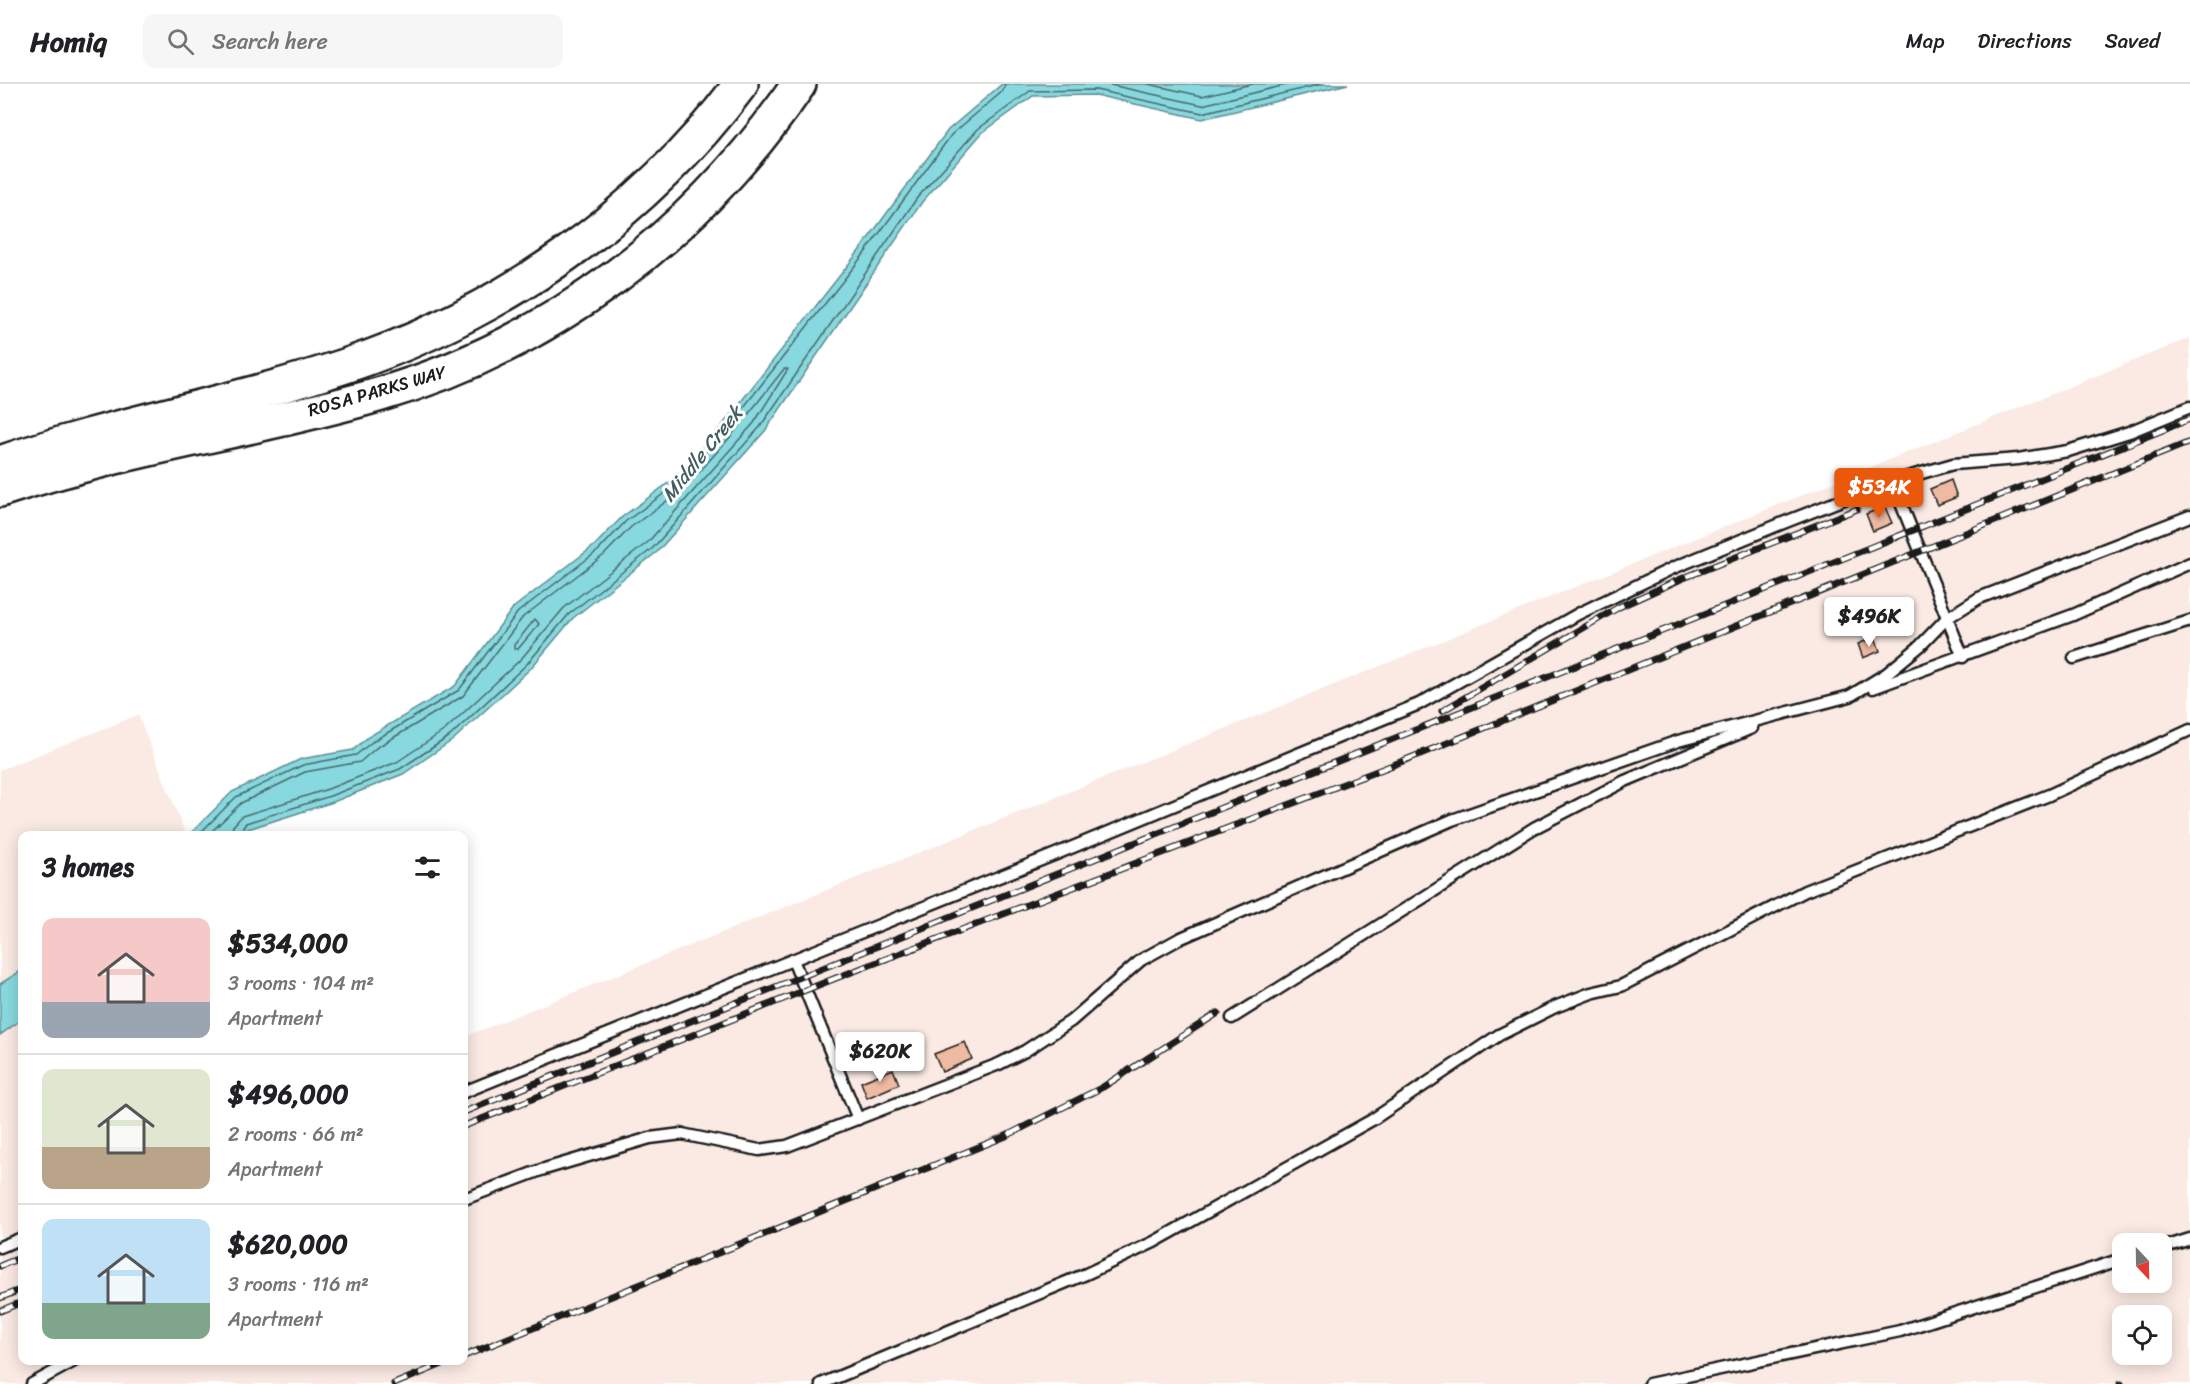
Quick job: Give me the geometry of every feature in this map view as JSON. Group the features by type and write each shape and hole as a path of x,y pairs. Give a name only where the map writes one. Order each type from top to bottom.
{"highway":[{"path":"618,215 721,84"},
{"name":"ROSA PARKS WAY","path":"0,463 57,444 342,367 445,325 522,284 571,251 618,215 676,161 741,84"},
{"path":"621,273 732,140 774,84"},
{"name":"ROSA PARKS WAY","path":"0,490 91,462 357,400 414,384 523,337 573,307 621,273 711,193 775,117 799,84"},
{"path":"775,117 810,84"}],"lane":[{"path":"468,1090 1419,704 1578,614 1673,568 1892,481 1953,464 2018,459 2068,451 2129,432 2190,407"},
{"path":"1892,481 1963,657"},
{"path":"468,1197 541,1170 650,1138 682,1134 759,1150 787,1146 999,1064 1025,1051 1071,1021 1141,960 1179,939 1452,820 1678,741 1850,696 1886,675 1920,646 1947,618 1979,598 2190,516"},
{"path":"1232,1018 1534,828 1604,791 1691,751 1963,657 2073,615 2190,563"},
{"path":"2074,658 2190,621"},
{"path":"822,1384 1086,1274 1154,1242 1372,1120 1499,1035 1555,1007 1591,993 1621,986 1805,891 2049,795 2190,730"},
{"path":"793,960 858,1119"},
{"path":"2172,1245 2190,1239"},
{"path":"0,1247 18,1240"},
{"path":"1649,1384 1900,1331 2112,1262"},
{"path":"32,1384 67,1365"}],"shaded area":[{"path":"2190,338 2190,1384 0,1384 0,770 138,715 184,831 18,831 18,1365 468,1365 468,1035"}],"water":[{"name":"Middle Creek","path":"1002,84 1348,84 1202,119 1095,95 1033,96 982,133 922,202 765,431 657,552 573,618 531,668 453,740 403,774 333,802 246,831 193,831 232,792 301,759 353,750 368,737 455,686 513,608 595,545 622,517 675,478 721,427 859,251 948,130"},
{"path":"18,973 18,1022 0,1035 0,984"}],"building":[{"path":"1951,480 1957,497 1937,505 1930,489"},
{"path":"1885,507 1892,523 1873,531 1866,514"},
{"path":"1875,637 1880,651 1863,658 1858,644"},
{"path":"965,1042 972,1059 942,1072 934,1054"},
{"path":"893,1069 899,1084 867,1098 861,1082"}],"railway":[{"path":"468,1110 2190,419"},
{"path":"468,1124 836,978 1398,763 2190,442"},
{"path":"1442,711 1619,607 1681,579 1857,509"},
{"path":"468,1354 1006,1136 1103,1087 1218,1013"},
{"path":"0,1266 18,1259"},
{"path":"0,1298 18,1291"},
{"path":"0,1311 18,1304"},
{"path":"394,1384 440,1365"}]}
